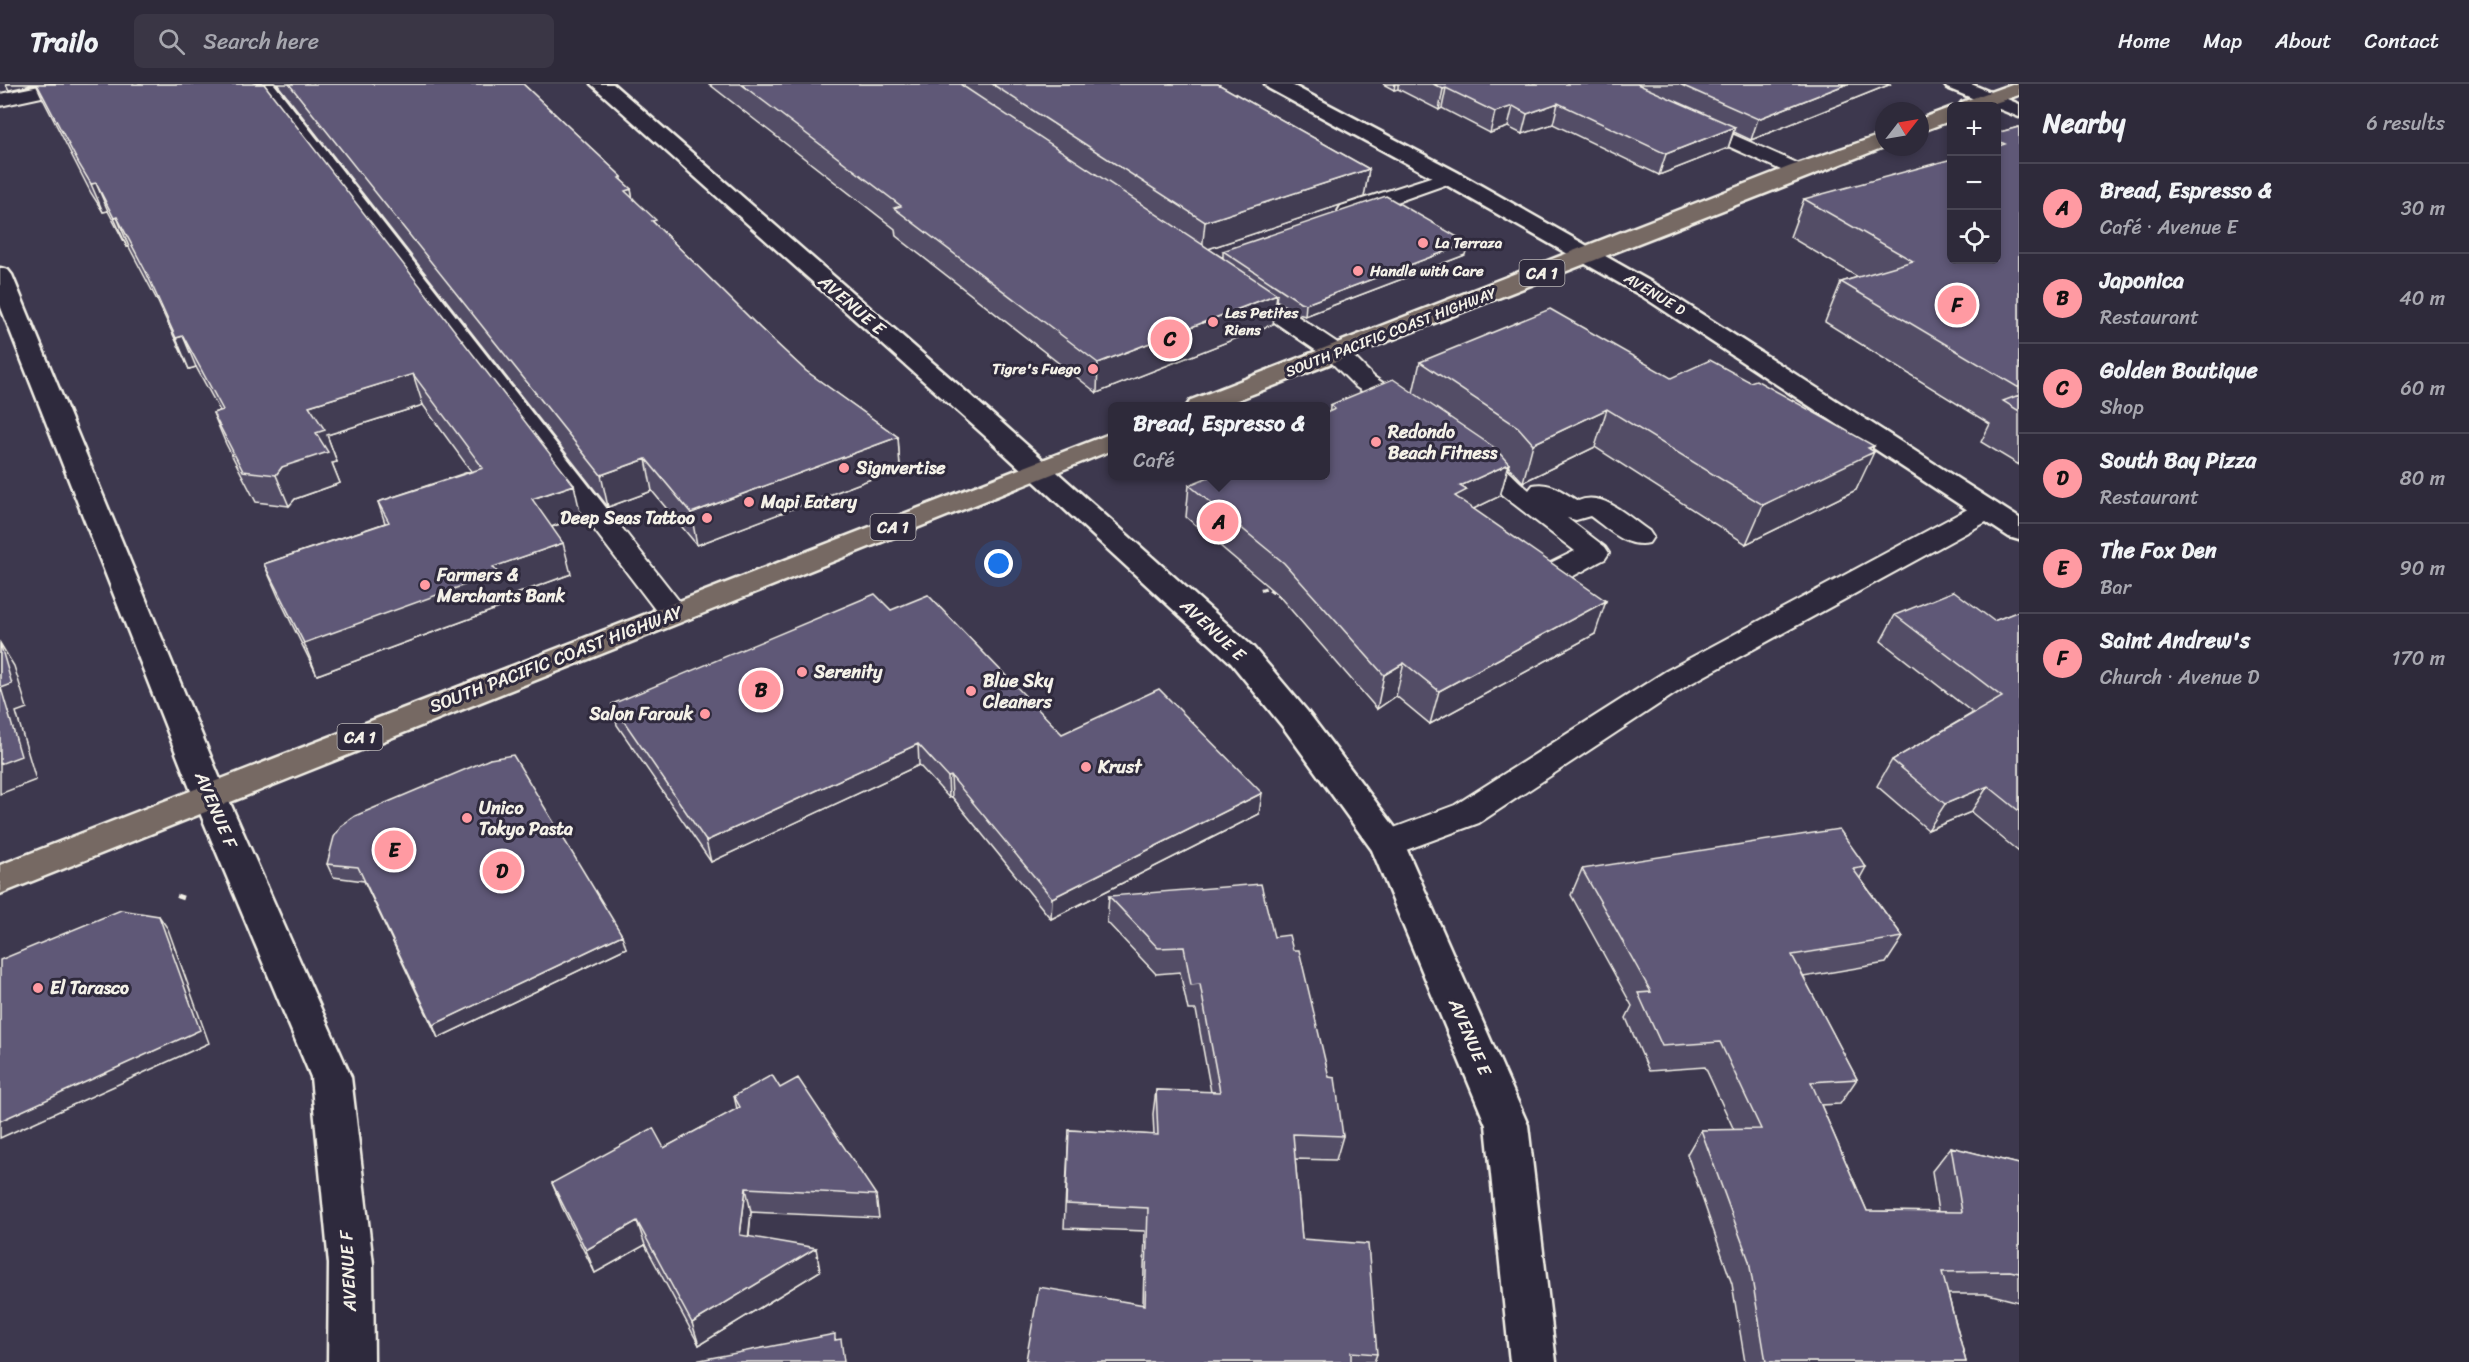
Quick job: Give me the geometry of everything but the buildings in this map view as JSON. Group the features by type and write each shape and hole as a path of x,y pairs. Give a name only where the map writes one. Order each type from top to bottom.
{"highway":[{"path":"1980,102 2019,88"},
{"path":"1929,122 1947,115"},
{"name":"SOUTH PACIFIC COAST HIGHWAY","path":"1210,402 1875,143"},
{"name":"SOUTH PACIFIC COAST HIGHWAY","path":"0,880 1108,443"}],"street":[{"name":"AVENUE E","path":"601,84 1038,470 1242,656 1295,719 1387,843 1507,1125 1533,1362"},
{"name":"AVENUE D","path":"1275,84 1589,255 1706,326 2019,531"},
{"path":"1954,84 2019,111"},
{"name":"AVENUE F","path":"0,275 210,796 331,1077 351,1264 351,1362"}],"lane":[{"path":"0,100 76,84"},
{"path":"264,84 673,613"},
{"path":"1671,113 1799,171"},
{"path":"1329,218 1449,177"},
{"path":"1228,280 1336,353 1365,382 1424,422"},
{"path":"1451,441 1497,473 1506,485 1595,553 1542,578"},
{"path":"1497,473 1524,480 1576,512 1592,505 1639,537"},
{"path":"1387,843 1467,814 1677,678 1987,510"}],"path":[{"path":"1261,590 1267,588 1286,601"}],"place":[{"name":"La Terraza","path":"1423,243"},
{"name":"Handle with Care","path":"1358,271"},
{"name":"Saint Andrew's","path":"1957,305"},
{"name":"Les Petites Riens","path":"1213,322"},
{"name":"Golden Boutique","path":"1170,339"},
{"name":"Tigre's Fuego","path":"1093,369"},
{"name":"Redondo Beach Fitness","path":"1376,442"},
{"name":"Signvertise","path":"844,468"},
{"name":"Mapi Eatery","path":"749,502"},
{"name":"Deep Seas Tattoo","path":"707,518"},
{"name":"Bread, Espresso &","path":"1219,522"},
{"name":"Farmers & Merchants Bank","path":"425,585"},
{"name":"Serenity","path":"802,672"},
{"name":"Japonica","path":"761,690"},
{"name":"Blue Sky Cleaners","path":"971,691"},
{"name":"Salon Farouk","path":"705,714"},
{"name":"Krust","path":"1086,767"},
{"name":"Unico Tokyo Pasta","path":"467,818"},
{"name":"The Fox Den","path":"394,850"},
{"name":"South Bay Pizza","path":"502,871"},
{"name":"El Tarasco","path":"38,988"}]}
